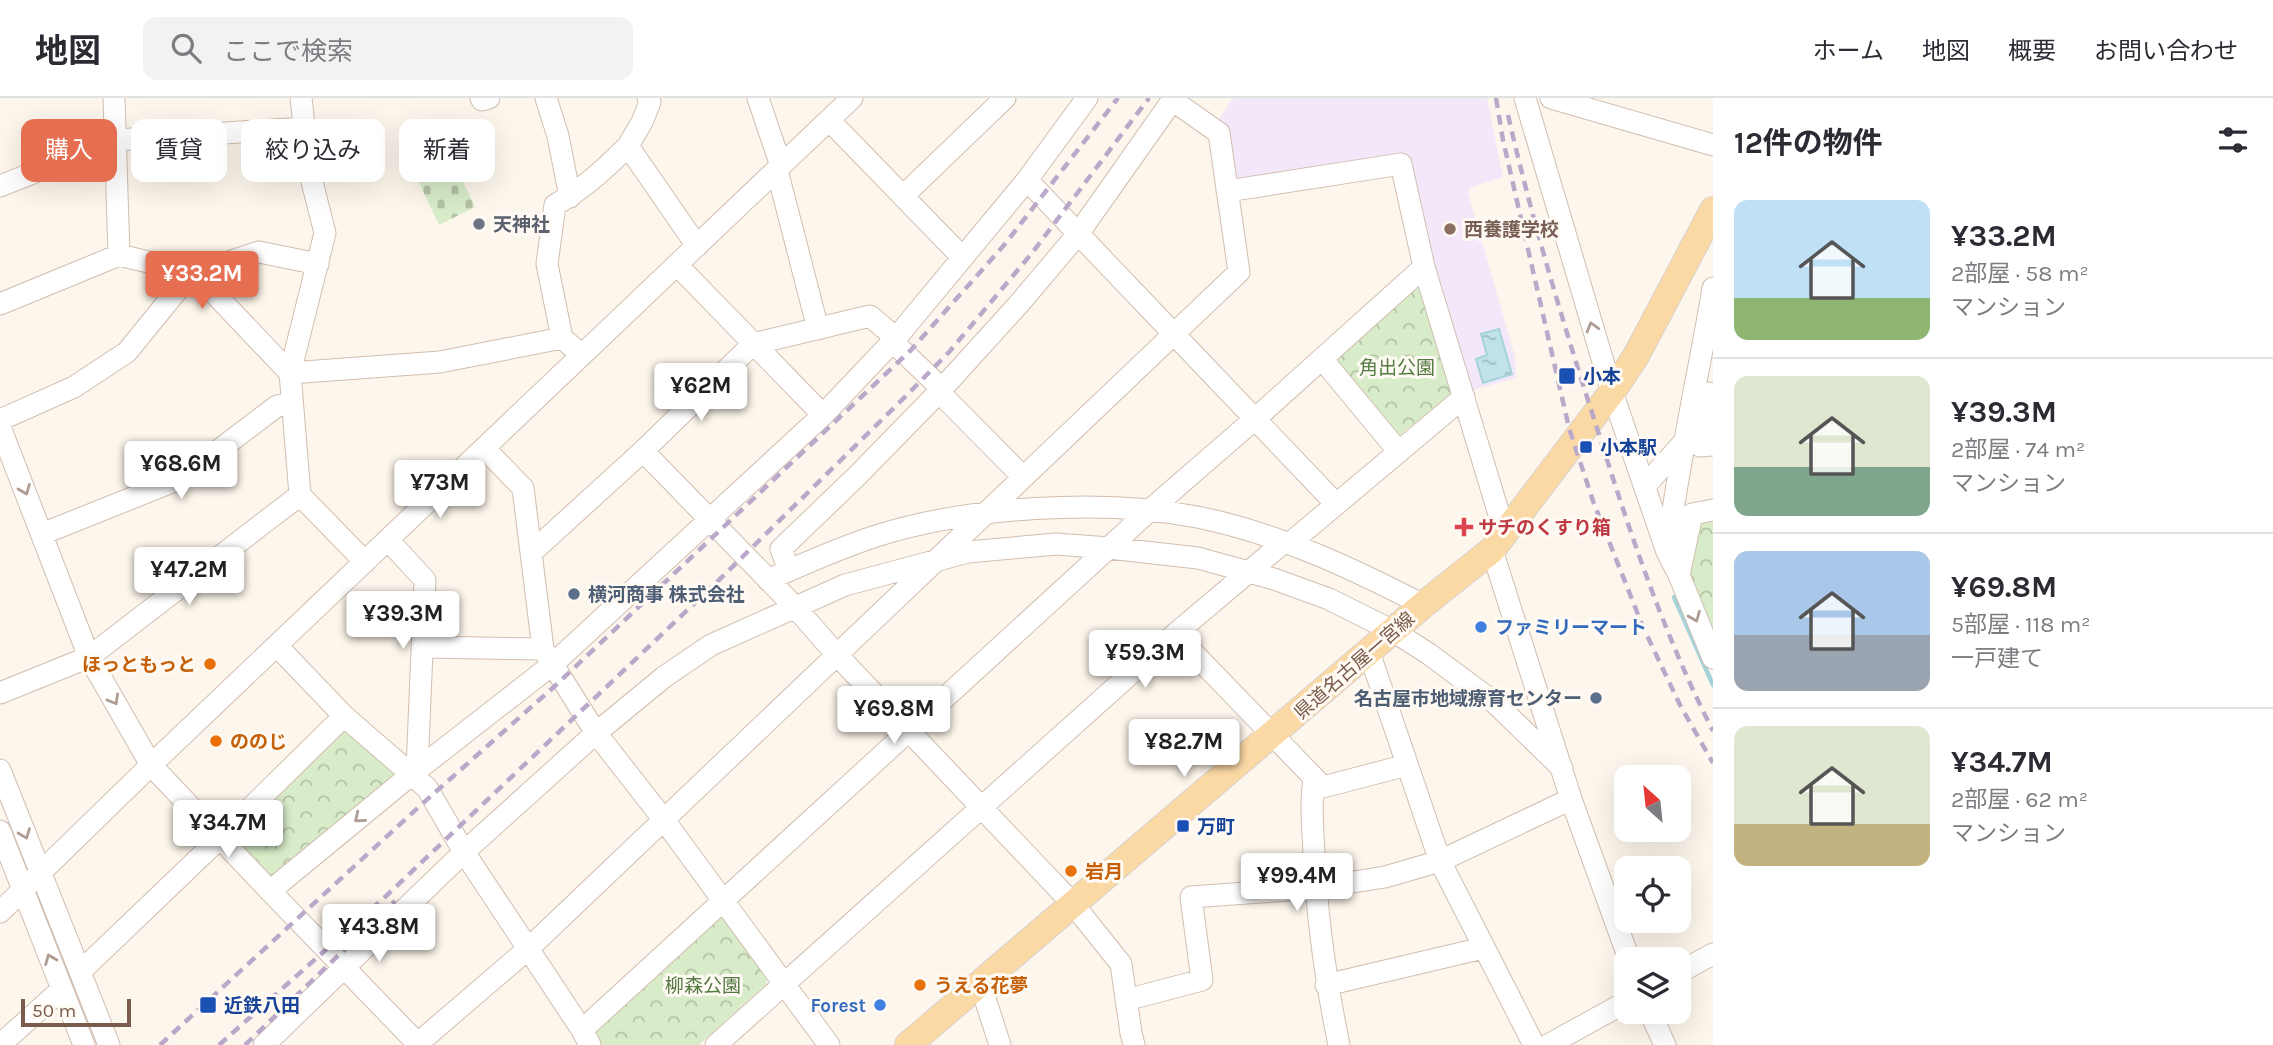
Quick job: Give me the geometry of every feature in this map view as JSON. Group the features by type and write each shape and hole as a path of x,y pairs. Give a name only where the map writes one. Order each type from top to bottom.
{"main road":[{"name":"県道名古屋一宮線","path":"908,1045 1498,542 1612,392 1636,356 1713,210"}],"street":[{"path":"114,98 115,119"},
{"path":"301,98 303,119"},
{"path":"481,98 489,98"},
{"path":"546,98 558,136 570,197"},
{"path":"758,98 779,168 818,329"},
{"path":"903,197 1005,98"},
{"path":"1525,98 1612,392 1667,552 1713,658"},
{"path":"1551,98 1595,104 1713,145"},
{"path":"582,355 562,338 547,264 555,205 602,172 628,146 642,122 650,99"},
{"path":"0,912 850,99"},
{"path":"0,427 89,657 151,765 417,1045 528,949 1239,272 1219,133 1173,99 1078,234 1018,305 940,391 781,549 789,570"},
{"path":"270,891 710,519 823,415 894,340 1027,180 1077,102"},
{"path":"829,120 962,257"},
{"path":"117,140 241,132"},
{"path":"628,146 697,246"},
{"path":"1227,191 1401,164 1424,267 1464,397 1498,542 1562,768 1625,947"},
{"path":"0,186 21,178"},
{"path":"117,178 119,255"},
{"path":"1027,180 1336,504"},
{"path":"312,182 325,233 290,373 300,495 365,562"},
{"path":"0,304 119,255 193,272 259,252 318,264"},
{"path":"677,265 823,415"},
{"path":"277,646 344,716 414,772 427,788 464,852 586,1038 723,900 1150,510 1424,267"},
{"path":"193,272 290,373"},
{"path":"0,420 74,387 127,352 193,272"},
{"path":"1667,552 1683,443 1692,408 1713,288"},
{"path":"531,553 643,451 752,344 870,316 1023,478"},
{"path":"290,373 440,362 562,338"},
{"path":"1322,359 1399,452"},
{"path":"1713,370 1700,446 1713,445"},
{"path":"716,1045 1175,634 1464,397"},
{"path":"42,534 182,478 277,405 292,403"},
{"path":"1645,486 1683,443"},
{"path":"484,448 523,488 548,657 596,733 664,820 829,1045"},
{"path":"643,451 795,607 909,732 1073,904 1121,964 1134,1045"},
{"path":"0,693 89,657 300,495"},
{"path":"768,580 876,536 932,523 1046,507 1150,510 1198,517 1286,543 1368,576 1423,605"},
{"path":"1679,575 1692,514 1713,510"},
{"path":"388,540 425,580 424,647 414,772"},
{"path":"264,1045 464,852 596,733 664,677 711,645 845,585 968,552 1056,544 1198,558 1274,579 1329,599 1393,631 1429,654 1495,703 1562,768"},
{"path":"1175,634 1323,787 1407,765"},
{"path":"424,647 548,657"},
{"path":"1368,652 1440,861 1534,1045"},
{"path":"81,971 344,716"},
{"path":"0,770 109,1045"},
{"path":"1314,779 1311,798 1315,888 1326,985 1339,1045"},
{"path":"1126,1000 1202,980 1191,897 1315,888 1385,877 1440,861 1571,799"},
{"path":"0,831 84,1045"},
{"path":"1326,985 1483,948"},
{"path":"1691,966 1713,954"},
{"path":"980,983 1000,1045"},
{"path":"0,1045 62,989"},
{"path":"1548,1045 1614,1009"},
{"path":"1655,1024 1665,1045"}],"shaded area":[{"name":"西養護学校","path":"1233,98 1487,98 1503,177 1469,188 1468,193 1515,357 1516,378 1469,391 1430,266 1405,156 1238,182 1230,177 1217,122"}],"green space":[{"path":"419,182 463,182 475,207 439,225"},
{"name":"角出公園","path":"1411,287 1422,288 1454,391 1399,436 1333,358"},
{"path":"1713,514 1713,648 1686,575 1697,517"},
{"path":"343,729 398,772 397,780 271,881 233,842 232,833"},
{"name":"柳森公園","path":"717,915 724,915 768,976 766,984 699,1045 599,1045 594,1034 595,1026"}],"water":[{"path":"1499,329 1512,374 1483,383 1476,359 1487,355 1481,334"}],"waterway":[{"path":"1674,597 1713,685"}],"railway":[{"path":"160,1045 556,685 911,350 1005,244 1118,98"},
{"path":"219,1045 385,897 718,581 909,393 950,351 1032,253 1149,98"},
{"path":"1496,98 1503,140 1569,428 1593,501 1643,627 1680,705 1713,763"},
{"path":"1508,115 1549,271 1621,503 1678,657 1713,731"},
{"path":"245,1045 395,901"}],"place":[{"name":"天神社","path":"479,224"},
{"name":"西養護学校","path":"1450,229"},
{"name":"小本","path":"1567,376"},
{"name":"小本駅","path":"1586,447"},
{"name":"サチのくすり箱","path":"1464,527"},
{"name":"横河商事 株式会社","path":"574,594"},
{"name":"ファミリーマート","path":"1481,627"},
{"name":"ほっともっと","path":"210,664"},
{"name":"名古屋市地域療育センター","path":"1596,698"},
{"name":"ののじ","path":"216,741"},
{"name":"万町","path":"1183,826"},
{"name":"岩月","path":"1071,871"},
{"name":"うえる花夢","path":"920,985"},
{"name":"近鉄八田","path":"208,1005"},
{"name":"Forest","path":"880,1005"}]}
